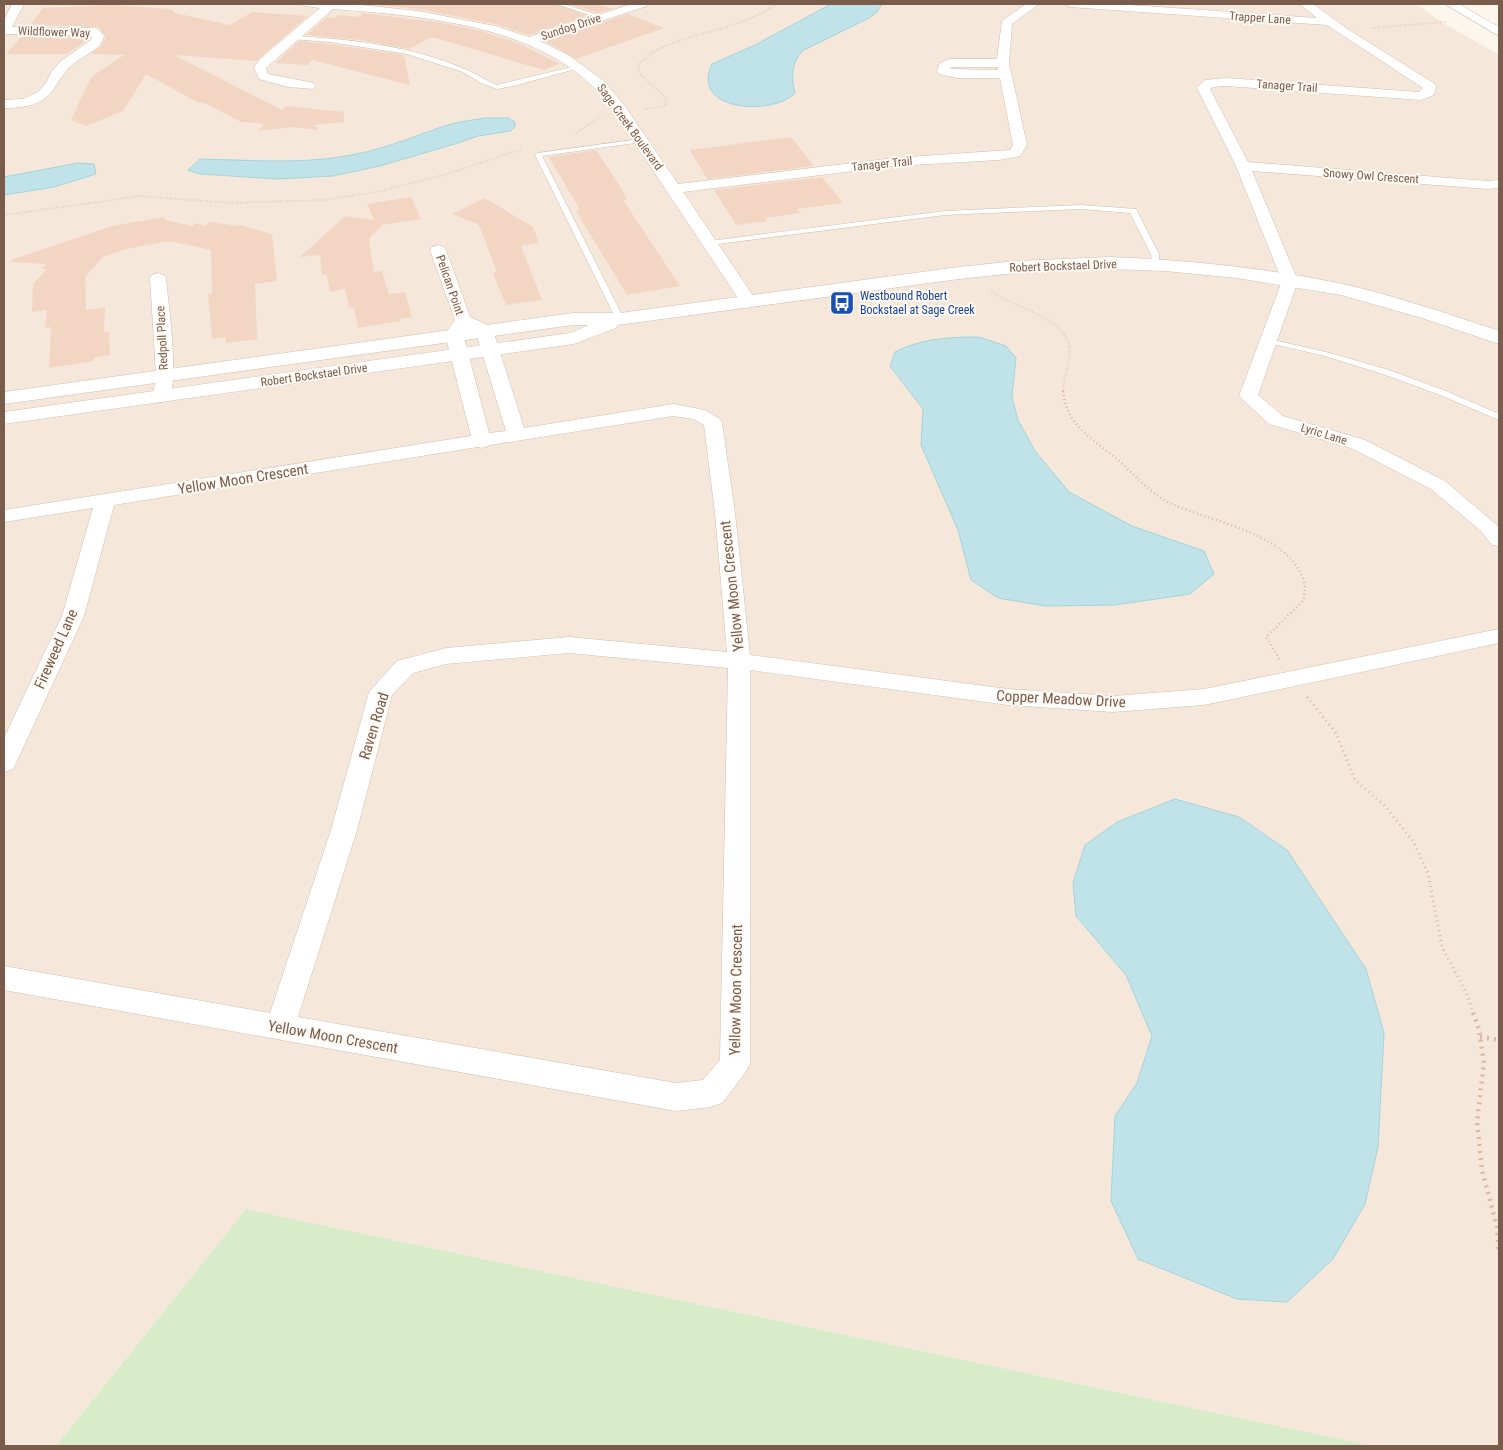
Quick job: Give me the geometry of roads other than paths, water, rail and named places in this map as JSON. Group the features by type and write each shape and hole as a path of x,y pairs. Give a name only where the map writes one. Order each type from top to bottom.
{"street":[{"name":"Wildflower Way","path":"4,104 38,99 45,94 64,65 97,42 98,36 94,32 82,31 4,30 18,4"},
{"name":"Sage Creek Boulevard","path":"309,4 331,4 384,10 477,25 529,42 580,67 607,92 675,189 748,300"},
{"path":"309,86 263,76 260,68 264,62 331,4"},
{"name":"Sundog Drive","path":"529,42 643,4"},
{"name":"Tanager Trail","path":"675,189 894,162 999,156 1015,153 1020,145 1004,69 1006,23 1033,4"},
{"name":"Trapper Lane","path":"1070,4 1330,22"},
{"name":"Tanager Trail","path":"1290,281 1243,166 1203,88 1210,83 1226,82 1421,96 1429,92 1430,87 1342,31 1306,4"},
{"path":"1451,4 1499,32"},
{"name":"Snowy Owl Crescent","path":"1243,166 1488,185 1499,184"},
{"name":"Pelican Point","path":"438,250 458,327"},
{"name":"Robert Bockstael Drive","path":"4,398 458,327 484,330 573,318 620,320 748,300 1016,267 1075,264 1156,265 1237,272 1290,281 1353,293 1429,314 1499,338"},
{"name":"Redpoll Place","path":"158,278 165,374 162,397"},
{"name":"Lyric Lane","path":"1290,281 1248,396 1276,420 1358,444 1438,485 1488,527 1499,540"},
{"name":"Robert Bockstael Drive","path":"4,418 574,338 620,320"},
{"path":"458,327 460,354 482,442"},
{"path":"484,330 517,436"},
{"name":"Yellow Moon Crescent","path":"4,516 482,442 674,410 698,414 713,423 725,513 739,661 735,1064 711,1093 676,1097 4,978"},
{"name":"Fireweed Lane","path":"4,763 73,616 105,501"},
{"name":"Copper Meadow Drive","path":"739,661 1008,697 1113,704 1204,698 1499,636"},
{"name":"Raven Road","path":"280,1027 344,830 382,692 405,667 446,656 569,645 739,661"}],"lane":[{"path":"559,4 601,17"},
{"path":"292,38 340,41 408,52 466,72 483,82 497,87 580,67"},
{"path":"620,320 538,155 640,141"},
{"path":"710,244 945,213 1080,207 1133,211 1155,254 1156,265"},
{"path":"1268,340 1361,363 1418,382 1499,417"}],"water":[{"path":"831,4 882,4 877,12 869,18 804,50 794,65 793,81 795,93 784,100 770,105 753,107 737,105 723,100 712,92 708,80 712,64 755,45"},
{"path":"485,118 508,118 515,122 515,127 510,131 478,136 380,166 333,176 278,179 200,174 188,170 200,159 298,161 356,154 392,145 451,124"},
{"path":"78,163 94,164 96,174 54,187 4,195 4,177"},
{"path":"979,337 1006,346 1016,358 1012,397 1018,420 1035,451 1069,492 1132,526 1204,551 1214,574 1190,594 1115,605 1046,606 998,598 971,580 958,530 921,445 923,409 890,366 895,352 904,348 944,338"},
{"path":"1175,799 1239,817 1287,850 1366,969 1384,1033 1378,1147 1365,1204 1333,1259 1287,1302 1237,1299 1138,1259 1111,1201 1115,1116 1137,1083 1152,1036 1126,975 1076,916 1073,883 1085,845 1117,822"}],"place":[{"name":"Westbound Robert Bockstael at Sage Creek","path":"842,303"}]}
